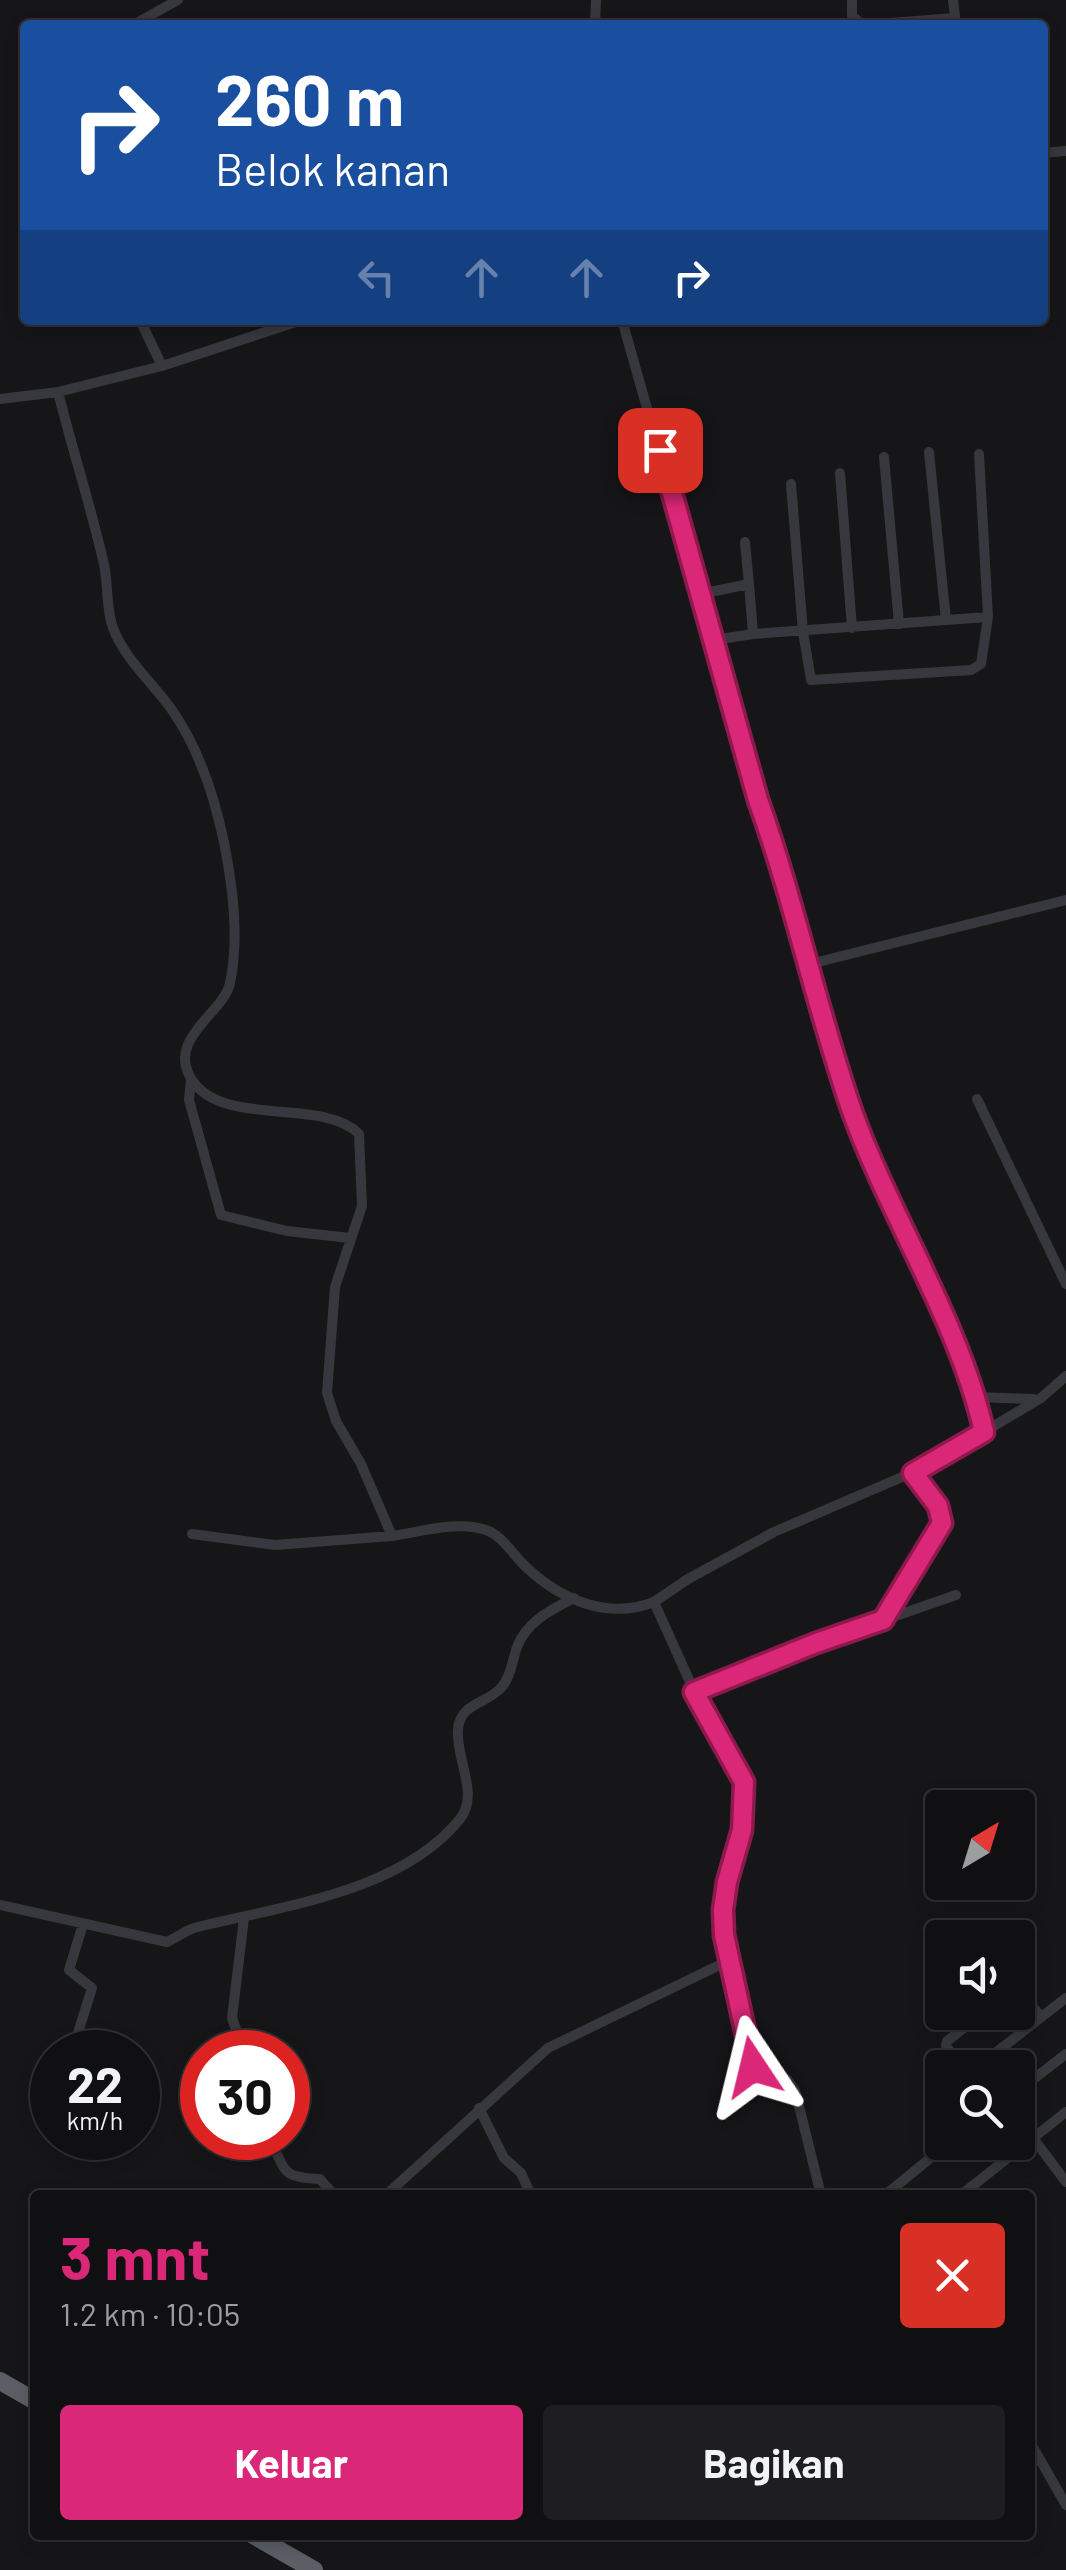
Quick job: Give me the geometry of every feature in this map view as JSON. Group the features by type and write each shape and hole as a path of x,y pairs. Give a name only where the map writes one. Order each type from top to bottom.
{"highway":[{"path":"0,2380 30,2398"},
{"path":"0,2392 30,2408"},
{"path":"262,2540 314,2570"},
{"path":"280,2540 330,2570"}],"street":[{"path":"141,20 178,0"},
{"path":"142,325 162,366"},
{"path":"0,399 58,392 162,366 287,325"},
{"path":"623,325 806,964 854,1117 975,1397 984,1432"},
{"path":"58,392 104,564 112,626 122,648 176,716 196,755 223,845 232,893 230,985 206,1015 184,1062 191,1079 204,1092 232,1105 327,1117 349,1124 359,1134 362,1206 335,1286 327,1393 336,1421 361,1464 392,1536"},
{"path":"929,452 946,620"},
{"path":"791,484 809,677 813,681 971,670 980,664 988,616 980,454"},
{"path":"884,457 899,624"},
{"path":"840,473 852,628"},
{"path":"745,542 753,634"},
{"path":"700,594 749,584"},
{"path":"714,640 988,616"},
{"path":"806,964 1066,900"},
{"path":"191,1079 189,1100 221,1215 287,1231 350,1238"},
{"path":"976,1099 1066,1284"},
{"path":"192,1534 275,1545 459,1527 486,1530 502,1540 526,1567 558,1593 620,1612 654,1602 774,1532 913,1473 1040,1398 1066,1376"},
{"path":"975,1397 1040,1398"},
{"path":"883,1620 942,1523 938,1506 913,1473"},
{"path":"694,1692 816,1643 956,1595"},
{"path":"0,1905 167,1942 188,1930 244,1926 365,1882 438,1840 458,1820 468,1802 457,1734 462,1714 503,1686 528,1628 540,1616 574,1598"},
{"path":"654,1602 694,1692 744,1782 742,1830 723,1910 730,1960 753,2067 762,2075 782,2077 792,2084 806,2124 820,2190"},
{"path":"79,2030 92,1992 90,1984 69,1970 83,1924"},
{"path":"236,2030 232,2018 244,1926"},
{"path":"391,2190 548,2048 730,1960"},
{"path":"999,2050 1066,1998"},
{"path":"1035,2010 1041,2017"},
{"path":"949,2050 946,2041 961,2030"},
{"path":"1035,2078 1066,2054"},
{"path":"479,2108 504,2158 521,2173 528,2190"},
{"path":"1035,2136 1066,2112"},
{"path":"1035,2140 1064,2176"},
{"path":"282,2160 290,2174 300,2180 320,2178 330,2190"},
{"path":"891,2190 928,2160"},
{"path":"968,2190 1002,2160"},
{"path":"1035,2451 1066,2505"}],"route":[{"path":"660,450 726,678 738,733 854,1117 970,1384 984,1432 913,1473 938,1506 942,1523 883,1620 694,1692 744,1782 742,1830 723,1910 724,1935 753,2067"}]}
